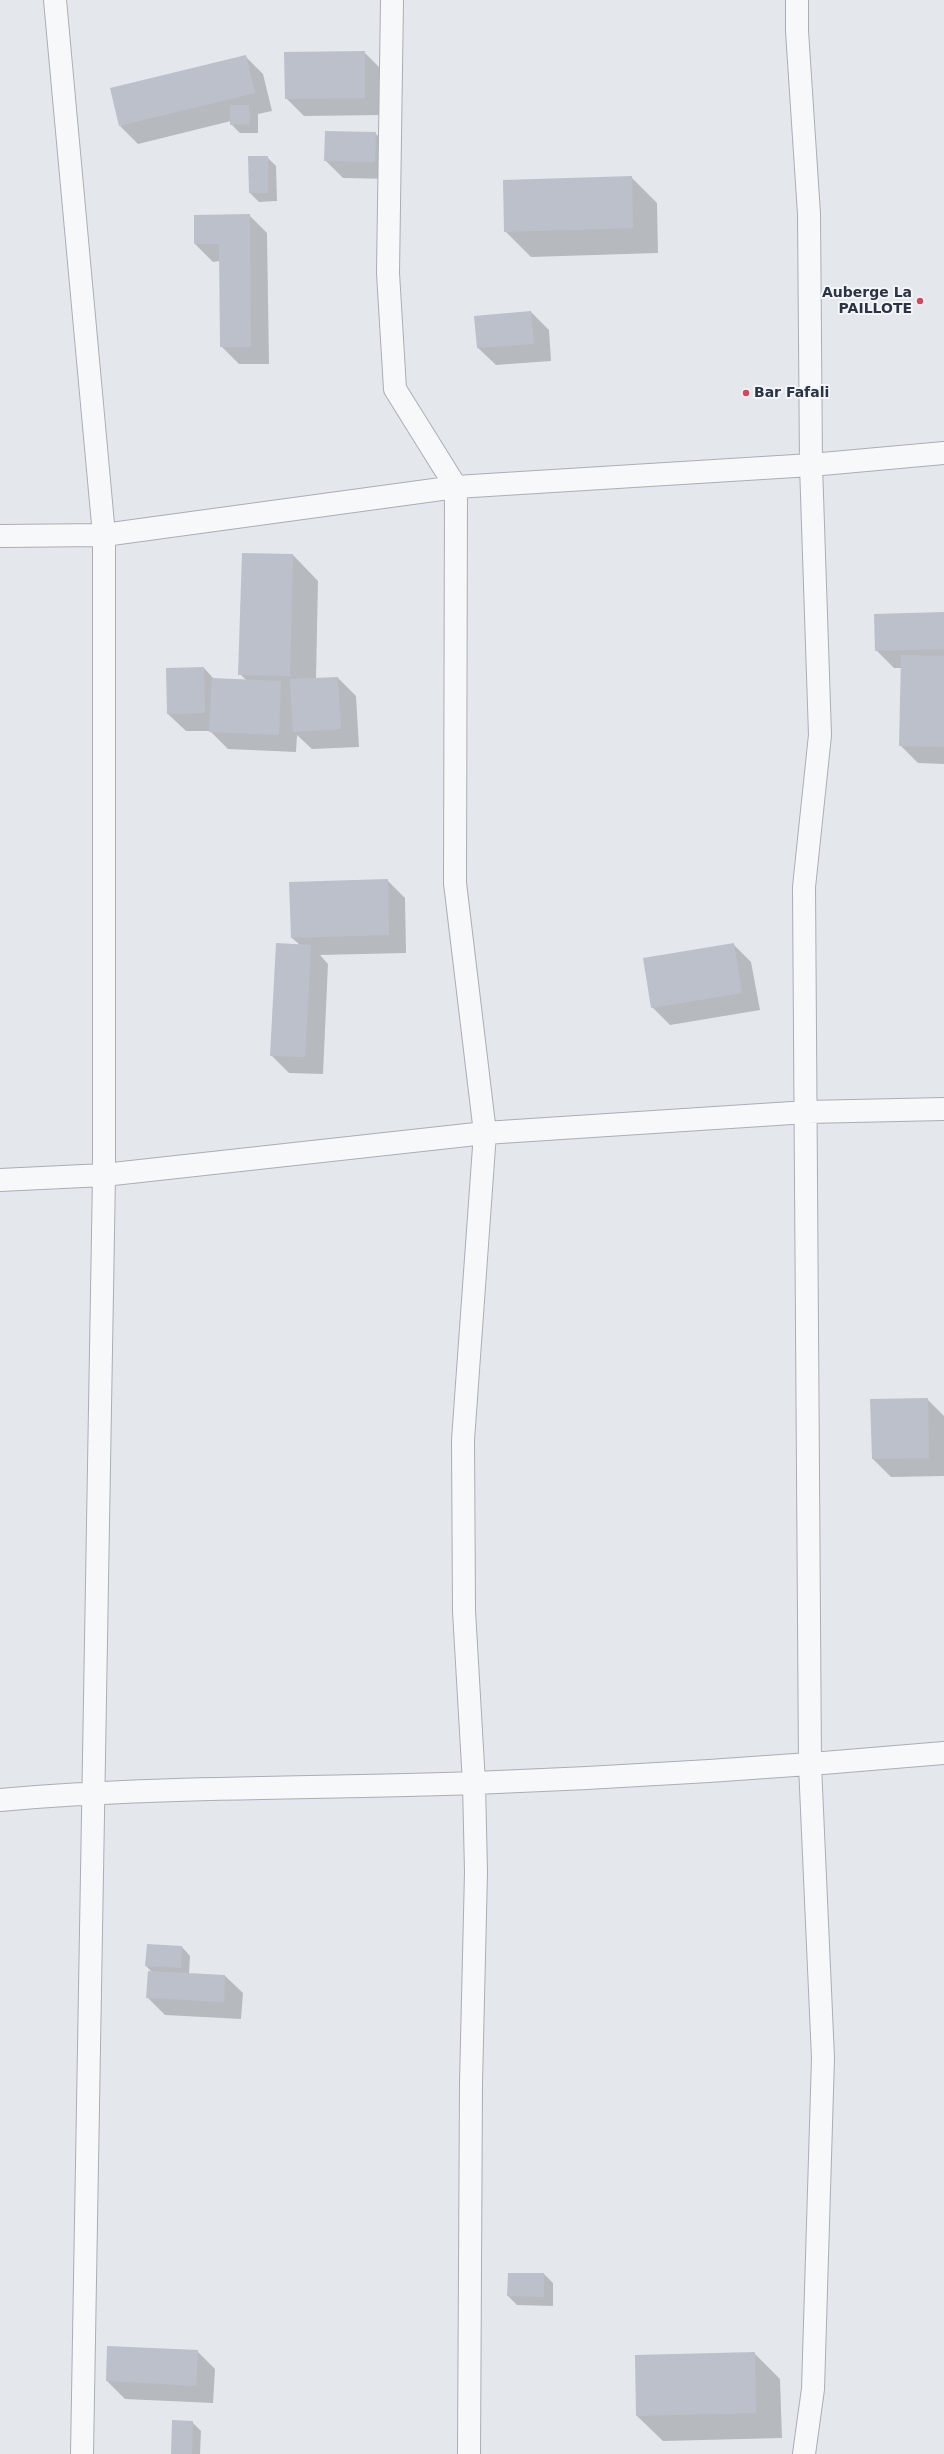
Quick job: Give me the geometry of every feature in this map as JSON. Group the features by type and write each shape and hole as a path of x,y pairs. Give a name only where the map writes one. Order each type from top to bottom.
{"street":[{"path":"55,0 104,535 104,1175 92,1792 82,2454"},
{"path":"392,0 388,273 395,389 456,487 455,883 485,1133 463,1440 464,1611 474,1783 476,1872 471,2091 469,2454"},
{"path":"797,0 797,32 809,214 811,465 820,735 804,887 807,1112 810,1765 823,2058 813,2390 804,2454"},
{"path":"0,536 104,535 456,487 811,465 944,453"},
{"path":"0,1180 104,1175 485,1133 807,1112 944,1109"},
{"path":"0,1800 92,1792 474,1783 810,1765 944,1753"}],"building":[{"path":"365,51 365,98 285,99 284,52"},
{"path":"246,55 255,93 119,126 110,88"},
{"path":"230,105 249,105 250,124 230,125"},
{"path":"325,131 376,132 375,162 324,161"},
{"path":"248,156 268,156 268,193 249,193"},
{"path":"632,176 633,228 504,232 503,180"},
{"path":"250,214 251,347 220,347 219,244 194,244 194,215"},
{"path":"531,311 534,344 477,348 474,316"},
{"path":"242,553 293,554 290,676 238,675"},
{"path":"944,612 944,649 875,651 874,614"},
{"path":"901,655 944,656 944,747 899,746"},
{"path":"204,667 205,713 167,714 166,668"},
{"path":"338,677 341,729 293,732 290,679"},
{"path":"212,678 281,681 279,735 209,732"},
{"path":"388,879 389,935 291,938 289,882"},
{"path":"276,943 311,945 305,1057 270,1056"},
{"path":"734,943 742,993 651,1008 643,958"},
{"path":"928,1398 929,1458 872,1459 870,1399"},
{"path":"147,1944 182,1946 181,1968 145,1966"},
{"path":"148,1971 225,1975 224,2002 146,1998"},
{"path":"508,2273 544,2273 544,2297 507,2296"},
{"path":"107,2346 198,2350 196,2386 106,2381"},
{"path":"755,2352 756,2413 636,2416 635,2355"},
{"path":"172,2420 193,2421 192,2454 171,2454"}],"place":[{"name":"Auberge La PAILLOTE","path":"920,301"},
{"name":"Bar Fafali","path":"746,393"}]}
